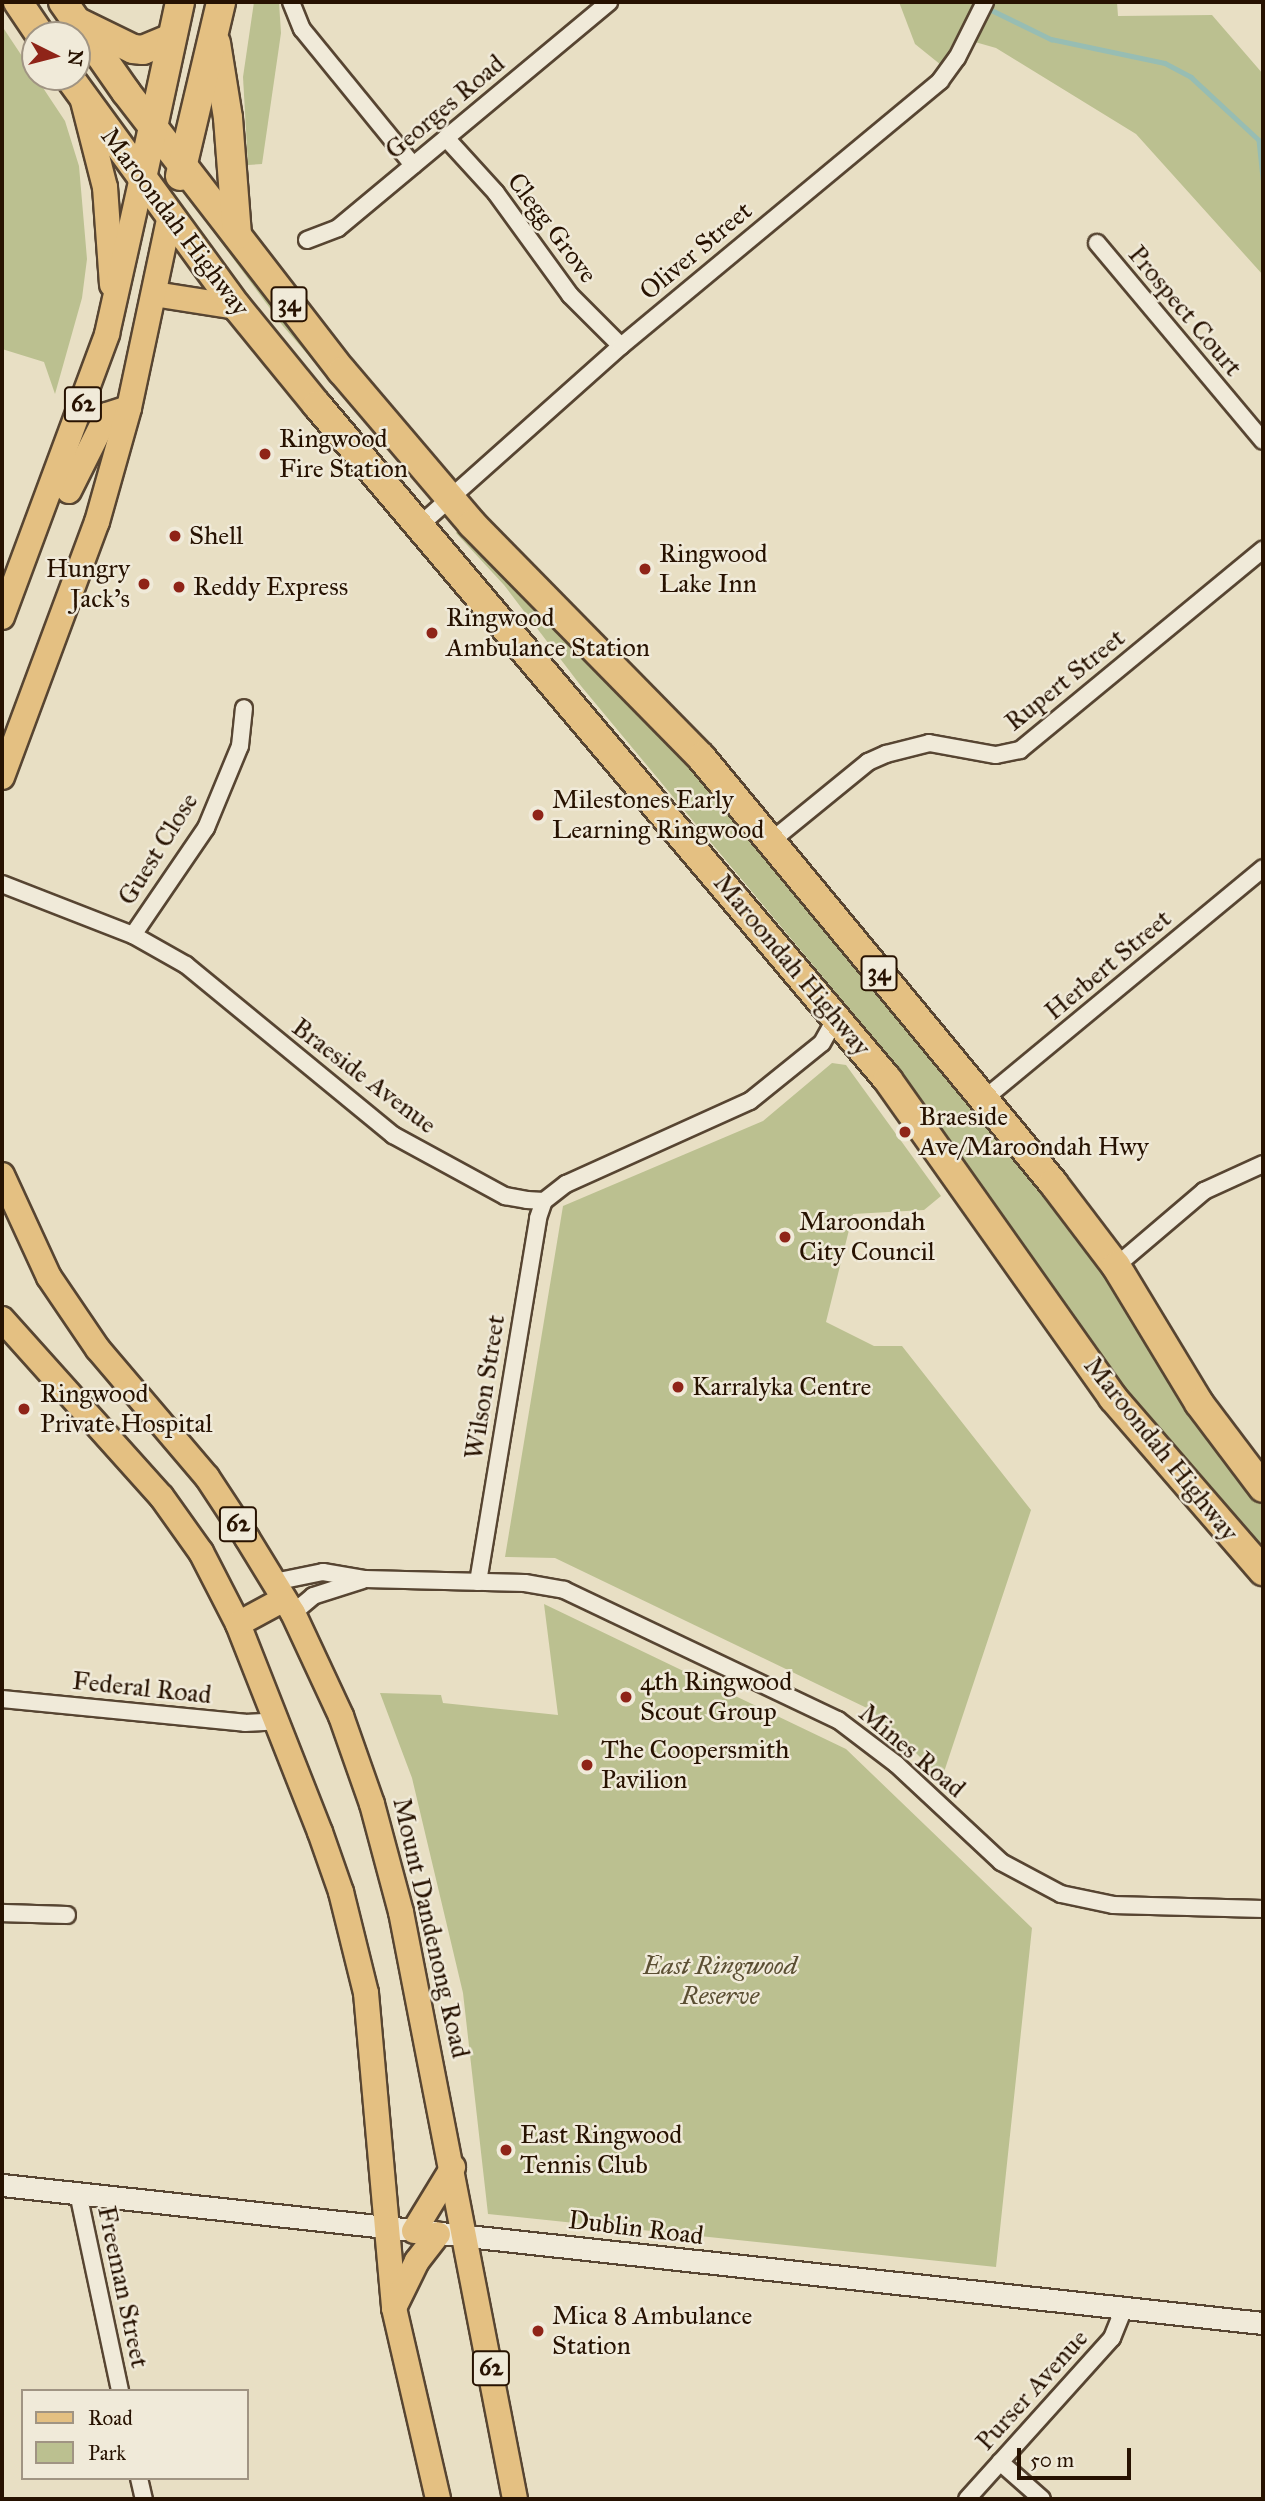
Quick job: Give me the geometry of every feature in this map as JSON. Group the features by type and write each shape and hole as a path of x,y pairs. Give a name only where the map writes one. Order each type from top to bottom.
{"highway":[{"path":"18,2 31,21"},
{"name":"62","path":"142,178 180,2"},
{"name":"62","path":"170,215 221,2"},
{"path":"70,12 133,49 144,50 171,38"},
{"name":"Maroondah Highway","path":"70,12 182,166 342,372 447,496 552,610 701,757 984,1100 1116,1266 1199,1403 1263,1486"},
{"path":"214,30 228,118 237,235"},
{"name":"Maroondah Highway","path":"79,91 237,307 888,1080 1113,1398 1263,1571"}],"main road":[{"path":"76,91 105,187 114,307"},
{"name":"62","path":"2,617 57,496 114,307 142,178"},
{"name":"62","path":"2,776 97,522 129,408 170,215"},
{"path":"154,294 237,307"},
{"path":"97,522 86,497 57,496 107,415 129,408"},
{"name":"Mount Dandenong Road","path":"2,1175 48,1277 98,1349 207,1477 283,1598 341,1716 383,1838 467,2237 515,2499"},
{"name":"62","path":"2,1319 161,1496 201,1552 238,1624 278,1721 341,1892 366,1993 375,2055 394,2308 438,2499"},
{"path":"238,1624 283,1598"},
{"path":"394,2308 417,2262 426,2232 453,2167"},
{"name":"Dublin Road","path":"2,2185 1263,2323"}],"street":[{"path":"290,2 302,29 414,166"},
{"name":"Georges Road","path":"307,240 338,229 610,2"},
{"name":"Oliver Street","path":"420,525 447,496 621,346 940,80 982,9"},
{"name":"Clegg Grove","path":"446,138 496,193 570,295 621,346"},
{"name":"Prospect Court","path":"1097,243 1263,441"},
{"name":"Rupert Street","path":"770,842 869,762 886,754 929,743 996,755 1020,750 1263,550"},
{"name":"Guest Close","path":"133,935 206,828 240,746 244,708"},
{"name":"Herbert Street","path":"984,1100 1263,868"},
{"name":"Braeside Avenue","path":"2,884 133,935 186,965 393,1135 505,1196 544,1201"},
{"path":"544,1201 566,1184 750,1101 822,1043 836,1018"},
{"path":"1116,1266 1204,1191 1263,1164"},
{"name":"Wilson Street","path":"478,1582 538,1218 544,1201"},
{"name":"Mines Road","path":"283,1598 323,1572 365,1579 478,1582 564,1590 829,1715 896,1764 1001,1862 1061,1894 1112,1905 1263,1909"},
{"name":"Mines Road","path":"283,1598 313,1596 365,1579"},
{"name":"Federal Road","path":"2,1699 245,1723 278,1721"},
{"path":"2,1913 67,1915"},
{"name":"Freeman Street","path":"78,2193 120,2389"},
{"name":"Purser Avenue","path":"967,2499 1112,2338 1124,2308"},
{"path":"1000,2462 1042,2499"},
{"path":"139,2480 144,2499"}],"green space":[{"path":"254,2 279,2 281,33 262,164 248,165 243,77"},
{"path":"899,2 975,2 941,65 915,44"},
{"path":"995,2 1117,2 1118,16 1212,15 1263,74 1263,275 1136,134 996,48 975,42"},
{"path":"2,26 21,55 21,91 45,91 65,121 79,166 87,259 82,298 55,394 44,362 2,349"},
{"path":"201,207 324,369 323,372 283,326 198,211"},
{"path":"459,529 668,739 1055,1206 1134,1315 1221,1455 1263,1505 1263,1553 1125,1389 857,1018 581,686 504,585 456,533"},
{"path":"832,1063 846,1065 941,1196 924,1210 853,1214 826,1322 874,1346 902,1346 1031,1510 942,1778 871,1710 555,1558 505,1557 563,1206 763,1121"},
{"name":"East Ringwood Reserve","path":"544,1604 846,1749 1032,1928 996,2267 488,2214 463,1993 412,1778 380,1693 441,1695 443,1703 558,1715"}],"waterway":[{"path":"975,2 1051,39 1165,63 1191,77 1259,140 1263,179"}],"place":[{"name":"Ringwood Fire Station","path":"265,454"},
{"name":"Shell","path":"175,536"},
{"name":"Ringwood Lake Inn","path":"645,569"},
{"name":"Hungry Jack's","path":"144,584"},
{"name":"Reddy Express","path":"179,587"},
{"name":"Ringwood Ambulance Station","path":"432,633"},
{"name":"Milestones Early Learning Ringwood","path":"538,815"},
{"name":"Braeside Ave/Maroondah Hwy","path":"905,1132"},
{"name":"Maroondah City Council","path":"785,1237"},
{"name":"Karralyka Centre","path":"678,1387"},
{"name":"Ringwood Private Hospital","path":"24,1409"},
{"name":"4th Ringwood Scout Group","path":"626,1697"},
{"name":"The Coopersmith Pavilion","path":"587,1765"},
{"name":"East Ringwood Tennis Club","path":"506,2150"},
{"name":"Mica 8 Ambulance Station","path":"538,2331"}]}
